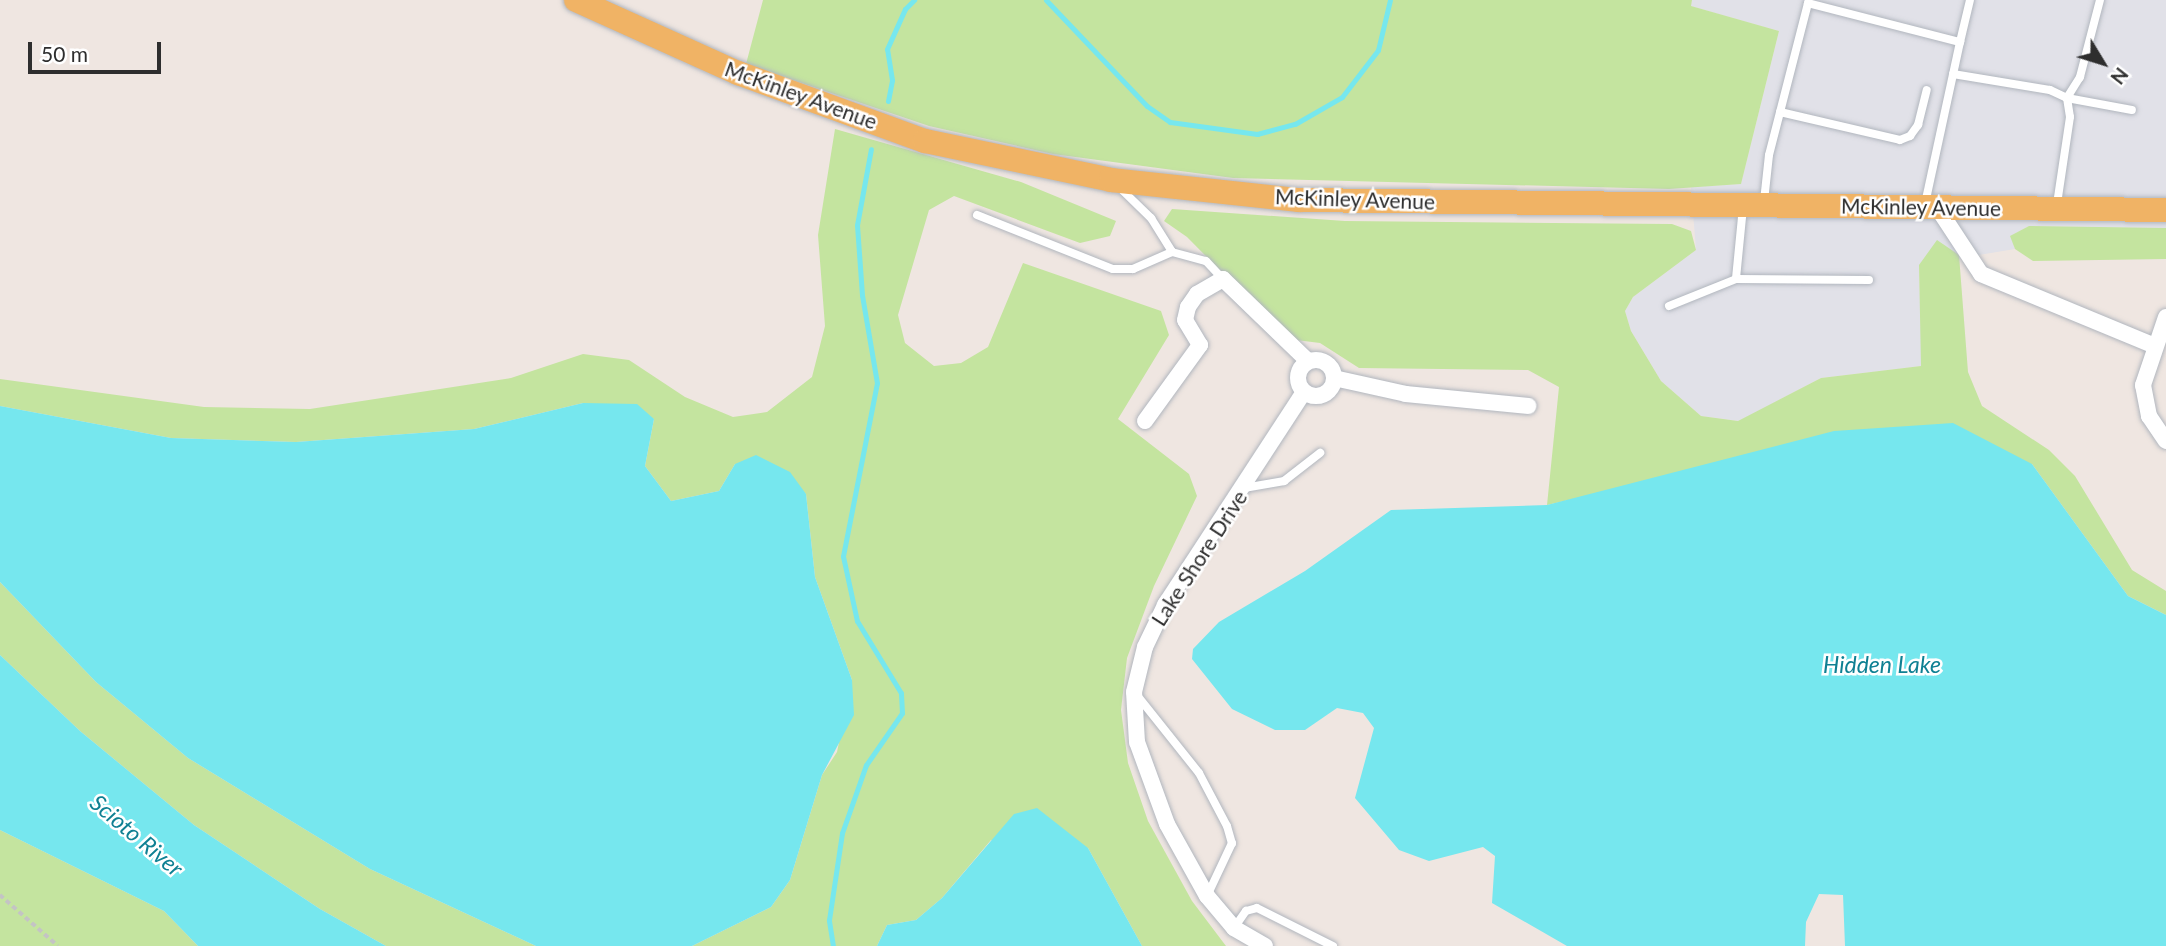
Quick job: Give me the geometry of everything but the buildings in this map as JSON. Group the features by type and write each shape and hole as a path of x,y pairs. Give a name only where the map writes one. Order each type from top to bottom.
{"main road":[{"name":"McKinley Avenue","path":"576,0 738,73 925,141 1111,180 1300,200 2166,209"}],"street":[{"path":"1931,207 1981,274 2155,346"},
{"path":"1146,421 1200,345 1185,320 1188,307 1197,294 1223,279 1308,361 1326,362 1334,378"},
{"path":"2166,317 2143,384 2144,402 2166,440"},
{"name":"Lake Shore Drive","path":"1265,946 1234,929 1207,896 1150,783 1137,742 1134,692 1145,647 1165,605 1304,393 1297,376 1308,361"},
{"path":"1304,393 1324,395 1334,378"},
{"path":"1334,378 1430,397 1528,406"}],"lane":[{"path":"1931,207 1953,74 1970,0"},
{"path":"2056,209 2070,117 2067,98 2080,77 2100,0"},
{"path":"1736,279 1753,204 1808,1 1960,42"},
{"path":"1953,74 2050,90 2067,98 2132,110"},
{"path":"1780,111 1900,140 1918,125 1927,90"},
{"path":"1111,180 1151,218 1172,252"},
{"path":"977,215 1114,269 1133,269 1172,252 1206,261 1223,279"},
{"path":"1669,306 1736,279 1869,280"},
{"path":"1244,488 1284,481 1320,453"},
{"path":"1134,692 1199,773 1227,827 1232,843 1207,896"},
{"path":"1234,929 1246,911 1257,908 1333,946"}],"path":[{"path":"0,895 58,946"}],"shaded area":[{"path":"1692,0 2166,0 2166,228 2029,226 2011,236 2015,249 1919,265 1922,366 1821,378 1739,421 1701,416 1661,381 1631,331 1625,311 1633,297 1696,250 1691,187 1741,184 1779,31 1690,6"}],"green space":[{"path":"763,0 1692,0 1691,6 1779,31 1741,184 1669,189 1233,178 1053,154 929,126 746,64"},
{"path":"835,129 1021,182 1116,221 1110,236 1080,243 954,196 929,210 898,315 905,343 934,366 961,363 988,347 1023,263 1161,311 1169,335 1118,419 1189,474 1197,496 1154,586 1127,658 1121,710 1128,763 1148,821 1192,901 1226,946 1142,946 1088,848 991,840 942,898 916,920 887,925 877,946 692,946 771,907 790,880 822,775 837,752 852,680 815,577 806,494 735,464 719,491 671,501 645,466 654,419 583,403 474,429 296,442 171,438 0,406 0,379 204,407 310,409 511,378 583,354 629,360 685,397 733,417 767,412 812,377 825,326 818,235"},
{"path":"1172,209 1345,221 1672,224 1691,231 1696,250 1633,297 1625,311 1631,331 1661,381 1701,416 1738,421 1821,378 1921,366 1919,265 1937,240 1959,255 1968,372 1982,406 2049,450 2075,476 2132,570 2166,591 2166,615 2128,596 2032,464 1652,481 1547,505 1559,387 1528,370 1359,368 1320,343 1288,339 1187,237 1164,221"},
{"path":"2029,226 2166,228 2166,259 2033,261 2015,249 2010,236"},
{"path":"0,582 96,682 188,758 370,869 536,946 386,946 320,909 194,825 80,731 0,655"},
{"path":"0,830 164,911 198,946 0,946"}],"water":[{"path":"583,403 637,404 654,419 645,466 671,501 719,491 735,464 756,455 790,472 806,494 815,577 852,680 854,715 822,775 790,880 771,907 692,946 536,946 370,869 188,758 96,682 0,582 0,406 171,438 296,442 474,429"},
{"name":"Hidden Lake","path":"1953,423 2032,464 2128,596 2166,615 2166,946 1845,946 1843,895 1819,894 1806,922 1805,946 1567,946 1492,903 1495,856 1483,847 1429,861 1399,850 1355,798 1374,728 1363,713 1337,708 1305,730 1275,730 1232,709 1192,659 1193,649 1219,622 1305,571 1391,510 1547,505 1834,431"},
{"name":"Scioto River","path":"0,655 80,731 194,825 320,909 386,946 198,946 164,911 0,830"},
{"path":"1037,808 1088,848 1142,946 877,946 887,925 916,920 942,898 1014,814"}],"waterway":[{"path":"888,101 892,80 887,49 905,9 914,0"},
{"path":"1046,0 1147,106 1170,122 1257,134 1295,124 1342,97 1378,50 1390,0"},
{"path":"833,946 829,920 842,833 866,765 902,713 901,693 857,621 843,556 877,383 862,295 857,225 871,149"}]}
